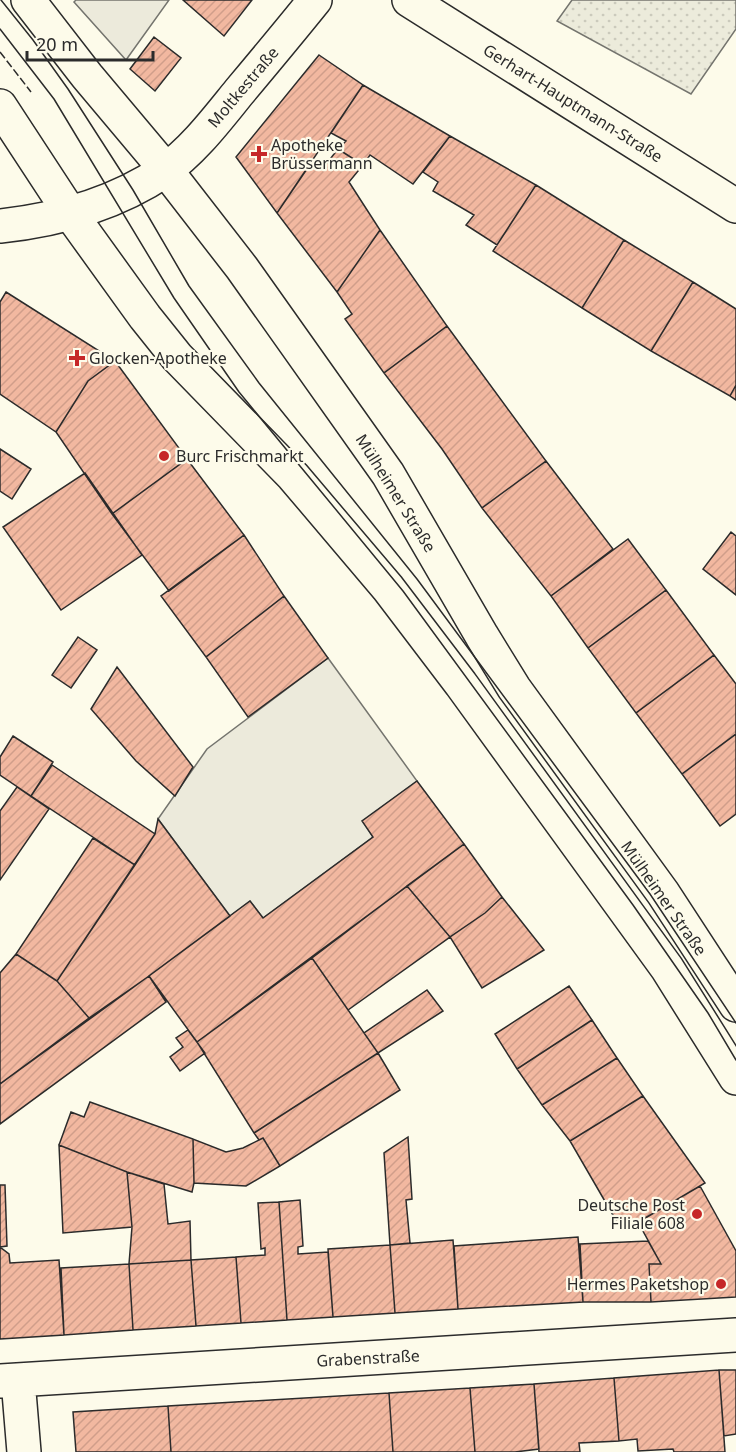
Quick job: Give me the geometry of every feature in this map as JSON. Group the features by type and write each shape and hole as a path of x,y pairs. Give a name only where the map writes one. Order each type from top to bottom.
{"main road":[{"name":"Mülheimer Straße","path":"28,0 242,268 388,474 514,688 663,893 736,1005"},
{"name":"Moltkestraße","path":"0,226 27,223 70,213 133,190 166,170 218,117 315,0"},
{"name":"Gerhart-Hauptmann-Straße","path":"409,0 736,206"},
{"path":"0,106 132,302 177,357 293,476 388,588 667,968 736,1078"},
{"name":"Grabenstraße","path":"9,1381 736,1335"},
{"path":"9,1381 24,1452"}],"shaded area":[{"path":"76,0 169,0 126,60 74,2"},
{"path":"572,0 736,0 736,29 691,94 557,21"},
{"path":"328,658 417,781 363,821 373,837 263,918 250,901 230,916 158,819 207,749"}],"building":[{"path":"183,0 252,0 224,36"},
{"path":"154,37 181,58 155,91 130,69"},
{"path":"319,55 363,85 277,213 236,157"},
{"path":"363,85 450,136 413,184 370,155 363,165 338,149 346,141 331,133"},
{"path":"450,136 536,185 497,245 466,225 474,215 433,191 438,182 423,172"},
{"path":"338,149 363,165 349,182 380,230 337,292 277,213 313,160 323,168"},
{"path":"536,185 624,240 582,308 493,251"},
{"path":"380,230 447,326 384,373 345,319 352,314 337,292"},
{"path":"624,240 693,282 651,351 582,308"},
{"path":"693,282 736,309 736,385 730,396 651,351"},
{"path":"6,292 115,361 88,381 56,432 0,394 0,302"},
{"path":"447,326 546,461 482,508 442,449 384,373"},
{"path":"115,361 187,459 112,514 56,432 88,381"},
{"path":"736,385 736,400 730,396"},
{"path":"0,449 31,469 12,499 0,491"},
{"path":"187,459 244,535 169,591 112,514"},
{"path":"546,461 613,549 551,596 482,508"},
{"path":"85,473 142,555 61,610 3,527"},
{"path":"731,532 736,536 736,595 703,569"},
{"path":"244,535 284,596 206,657 161,596"},
{"path":"628,539 666,590 588,648 551,596"},
{"path":"666,590 714,655 636,713 588,648"},
{"path":"284,596 328,658 248,717 206,657"},
{"path":"78,637 97,650 71,688 52,675"},
{"path":"714,655 736,684 736,734 682,774 636,713"},
{"path":"117,667 193,767 175,796 136,761 91,709"},
{"path":"736,734 736,814 720,826 682,774"},
{"path":"13,736 53,762 31,796 0,775 0,757"},
{"path":"52,765 155,834 135,865 31,796"},
{"path":"417,781 464,844 197,1042 149,976 250,901 263,918 373,837 362,821"},
{"path":"17,787 49,809 0,880 0,811"},
{"path":"158,819 230,916 89,1018 57,981 155,834"},
{"path":"93,838 135,865 57,981 16,954"},
{"path":"464,844 502,897 485,913 450,937 407,886"},
{"path":"407,886 450,937 348,1010 312,958"},
{"path":"502,897 544,950 482,988 450,937 485,913"},
{"path":"16,954 57,981 89,1018 0,1084 0,973"},
{"path":"312,958 378,1053 254,1133 197,1042"},
{"path":"149,976 166,1002 0,1124 0,1084"},
{"path":"569,986 592,1020 517,1069 495,1034"},
{"path":"427,990 443,1011 378,1053 364,1033"},
{"path":"592,1020 617,1058 542,1105 517,1069"},
{"path":"188,1030 205,1053 180,1071 170,1057 183,1047 176,1038"},
{"path":"378,1053 400,1090 280,1166 263,1138 259,1140 254,1133"},
{"path":"617,1058 643,1096 570,1141 542,1105"},
{"path":"643,1096 705,1183 632,1226 617,1222 570,1141"},
{"path":"90,1102 193,1139 194,1183 192,1192 127,1172 59,1145 71,1112 84,1117"},
{"path":"408,1137 412,1199 406,1200 410,1243 390,1245 384,1153"},
{"path":"263,1138 280,1166 246,1186 194,1183 193,1139 226,1152 243,1148"},
{"path":"59,1145 127,1172 132,1227 63,1233"},
{"path":"127,1172 164,1184 168,1224 190,1221 191,1260 129,1264 132,1227"},
{"path":"0,1185 5,1185 7,1246 0,1247"},
{"path":"700,1186 736,1251 736,1297 651,1302 649,1264 661,1264 638,1222"},
{"path":"300,1200 303,1246 298,1247 298,1254 328,1252 333,1317 287,1320 279,1202"},
{"path":"279,1202 287,1320 241,1323 236,1257 265,1255 265,1248 261,1249 258,1203"},
{"path":"578,1237 583,1302 458,1309 454,1246"},
{"path":"453,1240 458,1309 395,1313 390,1245"},
{"path":"648,1241 661,1264 649,1264 651,1302 583,1302 580,1244"},
{"path":"390,1245 395,1313 333,1317 328,1249"},
{"path":"0,1247 9,1254 10,1263 59,1260 64,1335 0,1339"},
{"path":"236,1257 241,1323 196,1326 191,1260"},
{"path":"191,1260 196,1326 133,1330 129,1264"},
{"path":"129,1264 133,1330 64,1335 61,1268"},
{"path":"719,1370 736,1370 736,1434 724,1436"},
{"path":"719,1370 725,1452 674,1452 673,1449 638,1451 637,1439 619,1441 614,1378"},
{"path":"614,1378 619,1441 579,1443 580,1452 539,1452 534,1384"},
{"path":"534,1384 539,1449 515,1452 475,1452 470,1388"},
{"path":"470,1388 475,1452 393,1452 389,1393"},
{"path":"389,1393 393,1452 171,1452 168,1406"},
{"path":"168,1406 171,1452 76,1452 73,1412"}],"tram line":[{"path":"1,0 68,89 133,190 189,286 259,383 417,579 650,894 736,1023"},
{"path":"0,29 54,99 174,298 239,392 403,591 633,905 708,1013 736,1060"}],"fence":[{"path":"0,52 31,92"}],"place":[{"name":"Apotheke Brüssermann","path":"259,154"},
{"name":"Glocken-Apotheke","path":"77,358"},
{"name":"Burc Frischmarkt","path":"164,456"},
{"name":"Deutsche Post Filiale 608","path":"697,1214"},
{"name":"Hermes Paketshop","path":"721,1284"}]}
